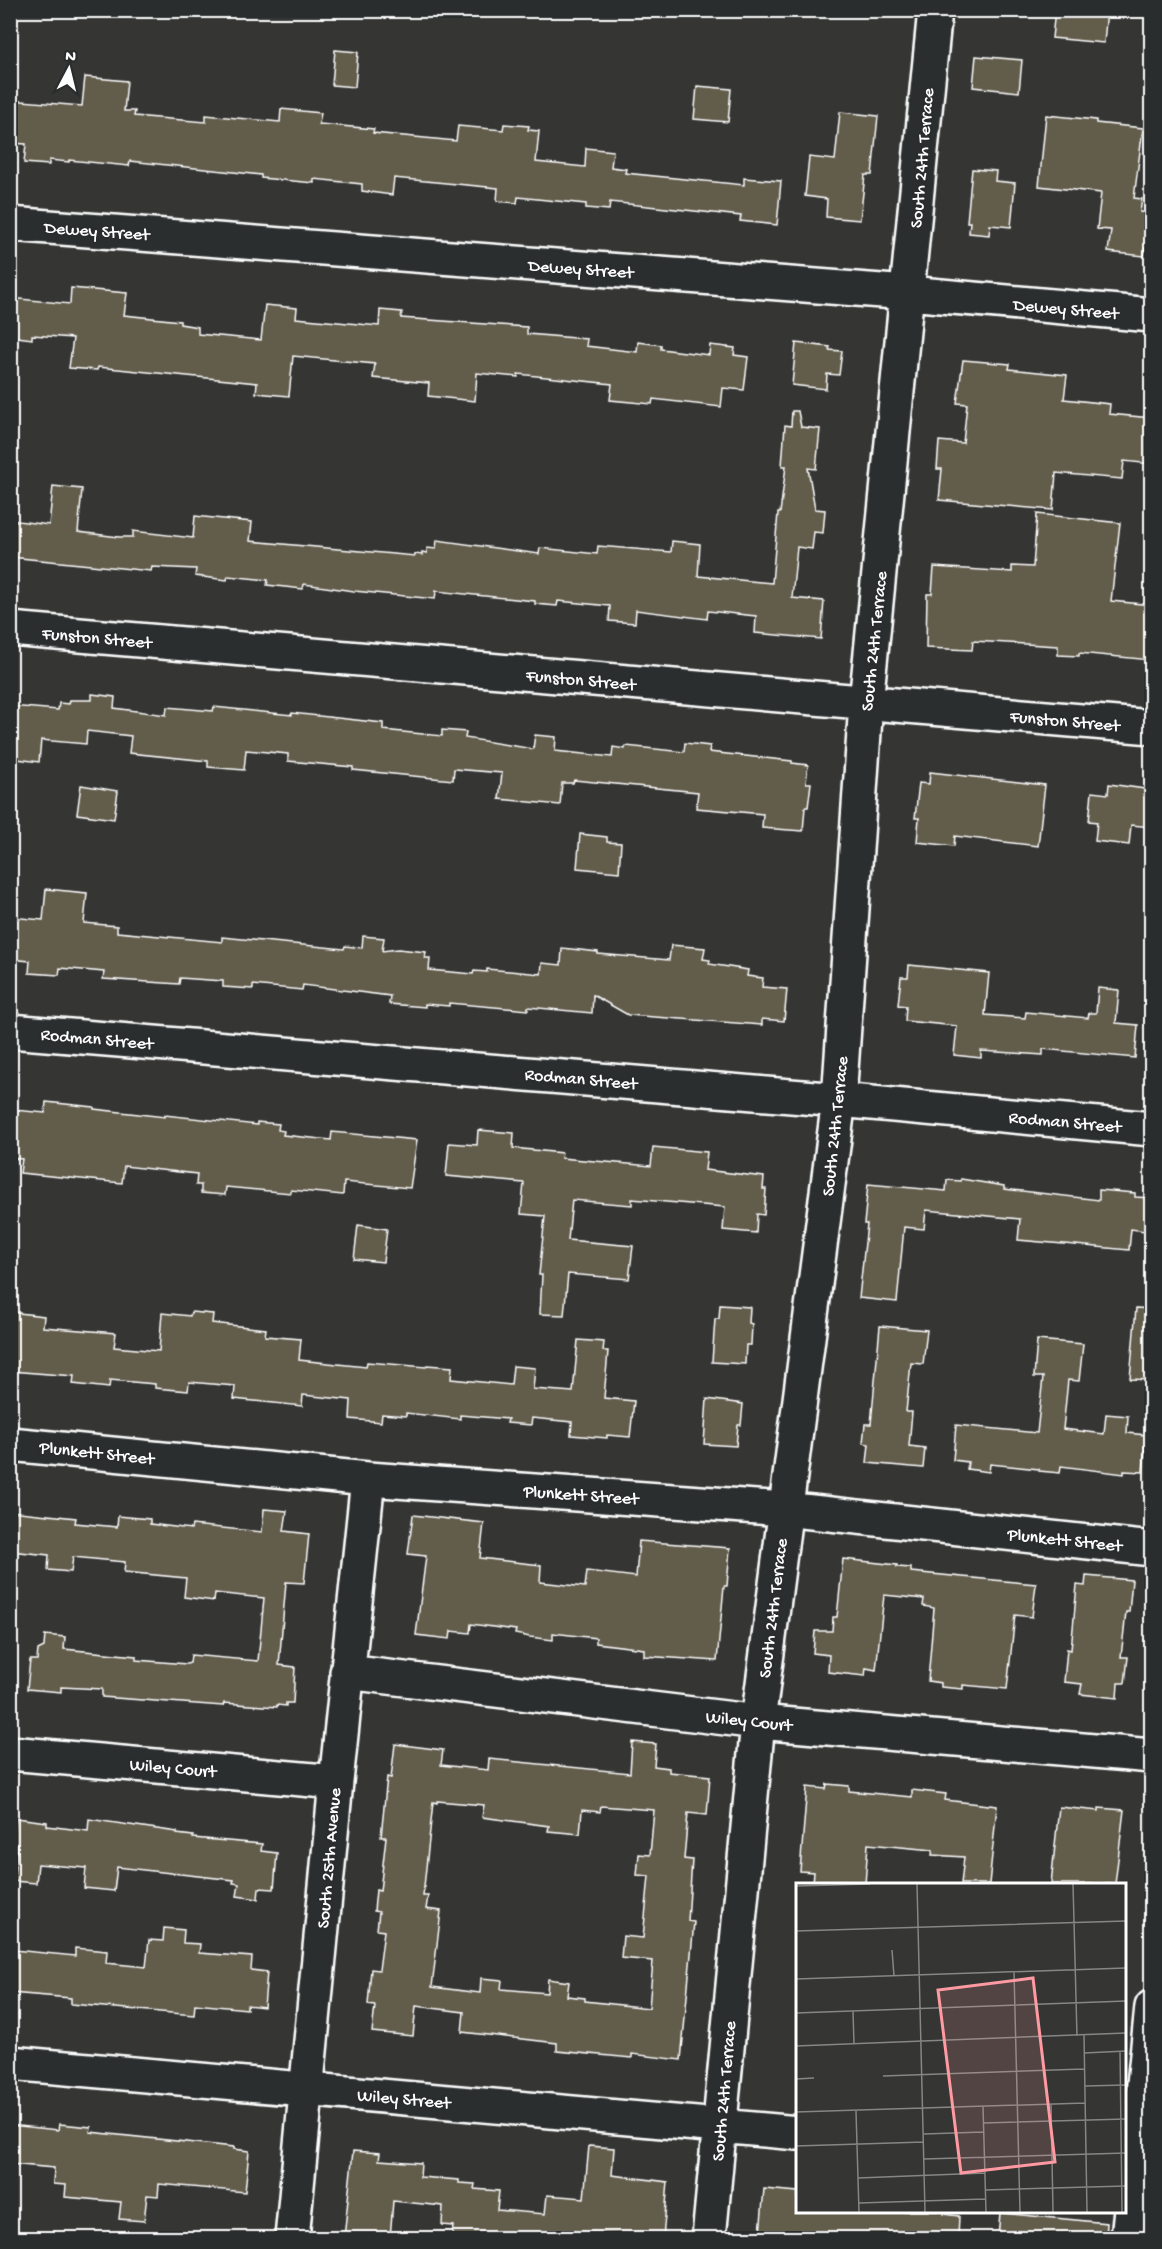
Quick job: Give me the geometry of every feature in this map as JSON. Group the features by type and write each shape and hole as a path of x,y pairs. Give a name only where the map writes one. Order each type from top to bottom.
{"street":[{"name":"South 24th Terrace","path":"709,2238 758,1722 839,1100 866,703 909,293 935,10"},
{"name":"Dewey Street","path":"10,224 909,293 1152,315"},
{"name":"Funston Street","path":"10,629 1152,727"},
{"name":"Rodman Street","path":"10,1031 839,1100 1152,1129"},
{"name":"Plunkett Street","path":"10,1444 368,1479 784,1509 1152,1549"},
{"name":"South 25th Avenue","path":"292,2238 368,1479"},
{"name":"Wiley Court","path":"347,1672 758,1722 1152,1756"},
{"name":"Wiley Court","path":"10,1753 336,1782"},
{"path":"1128,2238 1138,2160 1152,2007"},
{"name":"Wiley Street","path":"10,2063 796,2133"}],"building":[{"path":"1055,10 1107,10 1104,43 1052,38"},
{"path":"335,50 358,52 355,87 332,85"},
{"path":"976,56 1022,60 1019,92 973,87"},
{"path":"85,77 127,81 124,111 135,111 134,116 206,122 206,115 280,122 281,109 321,113 319,124 374,129 373,133 456,141 458,126 503,130 504,124 529,126 528,130 539,131 536,162 585,167 586,148 613,151 611,167 626,169 625,173 744,185 744,178 781,181 777,225 740,221 741,216 610,202 609,210 586,208 586,204 518,197 517,203 497,201 498,188 394,178 392,195 362,191 362,184 314,179 314,183 261,178 261,175 130,161 129,166 69,160 69,162 49,160 49,165 24,163 26,144 10,143 10,100 82,106"},
{"path":"697,86 731,89 728,122 694,119"},
{"path":"840,112 878,116 872,175 865,175 860,220 826,217 827,199 805,196 809,157 835,160"},
{"path":"1046,115 1143,128 1134,198 1142,199 1140,212 1152,213 1152,249 1145,248 1144,256 1108,252 1111,230 1097,229 1101,193 1039,186"},
{"path":"972,169 996,171 995,181 1015,183 1011,227 990,225 989,235 969,233 970,222 967,222"},
{"path":"71,288 127,293 124,315 180,321 180,324 198,327 198,334 261,340 265,305 297,308 296,318 379,326 380,310 402,312 401,318 527,327 527,334 587,339 586,346 637,352 638,342 661,345 661,349 709,355 710,345 735,348 734,355 748,357 744,390 723,388 721,407 653,399 652,404 610,400 612,384 518,374 518,377 477,373 475,401 428,396 429,383 373,378 375,364 293,356 289,396 256,393 257,383 98,367 97,370 69,368 73,338 32,335 32,339 10,336 10,298 70,304"},
{"path":"796,343 830,347 829,350 842,351 839,375 827,374 826,389 792,385"},
{"path":"963,360 1010,364 1009,369 1067,375 1064,399 1110,404 1109,414 1152,418 1152,464 1124,461 1122,479 1056,473 1053,510 939,500 942,469 937,469 939,441 963,443 967,404 957,403"},
{"path":"792,411 798,411 801,427 820,429 816,469 808,468 815,509 825,510 823,533 814,532 812,549 797,547 792,598 824,601 821,639 755,633 756,616 708,611 707,619 636,610 635,623 609,621 610,606 558,601 557,606 535,604 535,601 436,591 435,599 304,584 303,589 267,585 268,580 228,576 227,580 195,576 196,569 152,567 151,571 10,557 10,520 49,525 53,486 82,489 78,532 133,537 133,531 193,538 195,516 252,522 250,541 415,556 415,554 422,555 422,552 427,553 427,548 436,549 437,540 539,554 540,548 597,554 598,546 671,552 672,541 700,544 698,576 772,583 778,513 780,513 786,466 782,466 785,425 791,426"},
{"path":"1037,514 1120,523 1111,601 1152,605 1151,660 1079,653 1079,656 1058,655 1058,646 973,641 972,650 926,648 927,594 932,594 934,567 1012,572 1012,566 1033,567"},
{"path":"92,694 115,697 114,708 166,715 167,707 213,711 214,707 292,715 292,713 383,723 383,730 442,736 442,730 466,732 465,738 533,749 535,735 556,737 555,751 612,757 613,747 625,749 626,746 684,752 685,743 710,746 709,752 792,761 792,763 808,765 806,783 811,783 808,807 805,807 803,831 762,828 763,814 696,808 698,792 574,780 573,783 562,783 560,805 499,799 502,773 454,769 453,780 288,761 288,754 246,750 244,770 208,767 208,761 129,753 131,736 87,731 86,744 41,740 39,762 10,758 10,706 58,710 59,703 69,704 70,700 92,700"},
{"path":"930,772 1045,785 1038,846 955,836 954,846 917,842 919,818 915,818 919,783 929,784"},
{"path":"1109,784 1152,790 1152,827 1131,825 1129,845 1095,841 1097,822 1089,821 1092,792 1108,794"},
{"path":"81,785 118,791 114,819 77,814"},
{"path":"580,834 607,837 607,842 621,843 619,872 577,868"},
{"path":"46,889 87,893 84,923 117,926 117,932 222,942 222,937 344,949 345,946 362,948 363,936 384,938 382,951 398,949 426,952 425,958 430,958 429,970 473,974 474,971 487,972 487,969 541,974 542,963 561,965 562,948 598,952 598,954 669,960 671,945 705,948 703,959 710,960 709,964 748,970 747,976 763,978 762,987 787,989 784,1021 762,1019 762,1025 628,1015 593,995 592,1013 449,1003 449,1006 425,1004 425,1007 389,1004 390,996 303,985 302,990 253,985 253,989 223,987 223,981 180,978 179,984 103,979 104,972 60,968 59,975 29,973 30,961 10,959 10,917 43,920"},
{"path":"909,965 989,973 985,1015 1025,1018 1026,1012 1088,1018 1089,1013 1096,1013 1098,988 1119,990 1116,1023 1138,1025 1135,1058 1043,1049 1043,1055 981,1051 981,1058 954,1055 957,1026 905,1021 906,1006 898,1005 901,977 908,977"},
{"path":"46,1102 165,1117 165,1115 257,1125 257,1122 279,1124 278,1130 284,1131 283,1135 331,1140 332,1132 417,1140 410,1188 344,1182 343,1195 226,1187 225,1195 201,1193 201,1185 196,1185 197,1174 124,1166 122,1183 20,1173 22,1159 10,1158 15,1110 45,1113"},
{"path":"478,1130 514,1133 513,1148 562,1153 561,1158 651,1166 653,1147 707,1152 705,1170 764,1177 763,1189 766,1189 764,1215 757,1214 756,1233 723,1230 725,1207 632,1199 632,1205 572,1200 568,1240 633,1246 629,1279 568,1274 564,1315 540,1314 542,1275 539,1275 545,1216 521,1214 524,1183 446,1176 449,1143 477,1145"},
{"path":"961,1179 1004,1186 1004,1189 1099,1200 1099,1190 1135,1193 1135,1197 1152,1198 1152,1232 1131,1229 1129,1250 1018,1240 1020,1219 926,1210 924,1229 904,1227 897,1302 859,1298 867,1224 864,1224 868,1184 946,1191 947,1180 961,1181"},
{"path":"358,1225 387,1229 383,1262 354,1259"},
{"path":"720,1305 750,1307 751,1345 746,1345 745,1364 712,1362 715,1319 719,1319"},
{"path":"1136,1308 1152,1309 1152,1380 1130,1379"},
{"path":"10,1312 44,1316 43,1327 116,1333 114,1347 159,1351 162,1313 190,1316 191,1312 213,1314 212,1323 266,1329 265,1336 301,1339 299,1360 366,1367 367,1362 452,1367 451,1379 511,1385 513,1366 535,1368 533,1389 573,1392 578,1340 604,1342 603,1351 608,1351 604,1398 634,1401 630,1437 571,1435 572,1422 532,1418 531,1425 507,1423 508,1419 460,1415 460,1419 406,1413 406,1416 382,1414 381,1422 350,1419 351,1400 303,1395 302,1406 234,1399 235,1386 189,1382 188,1391 155,1388 155,1384 110,1380 109,1388 73,1384 74,1376 10,1371"},
{"path":"880,1326 927,1330 923,1364 911,1363 906,1412 912,1412 909,1446 925,1448 923,1468 867,1463 869,1444 863,1443 865,1424 871,1424"},
{"path":"1037,1340 1083,1344 1079,1381 1068,1380 1063,1429 1104,1434 1106,1414 1128,1416 1127,1433 1146,1435 1143,1472 1124,1471 1124,1474 1061,1466 1060,1473 990,1464 989,1472 967,1469 968,1462 953,1460 956,1425 1037,1433 1043,1377 1034,1377"},
{"path":"707,1399 743,1404 736,1446 704,1444"},
{"path":"264,1509 287,1511 284,1531 309,1534 304,1583 286,1582 279,1665 295,1667 293,1703 286,1703 286,1706 277,1705 277,1707 224,1703 223,1706 102,1697 102,1689 61,1687 61,1692 27,1689 30,1660 37,1660 38,1650 44,1647 45,1635 65,1637 64,1649 136,1656 136,1660 187,1664 190,1663 191,1655 258,1661 264,1598 215,1593 214,1601 184,1597 186,1578 124,1572 125,1562 73,1557 71,1572 48,1570 49,1555 10,1551 10,1511 76,1518 75,1523 117,1527 118,1516 150,1519 150,1524 191,1529 192,1525 262,1532"},
{"path":"413,1515 484,1523 480,1558 541,1565 540,1582 585,1587 587,1571 636,1577 639,1541 730,1548 717,1661 644,1656 644,1649 596,1643 596,1638 553,1633 553,1640 515,1634 516,1630 471,1624 470,1633 451,1631 450,1639 416,1635 426,1556 408,1554"},
{"path":"843,1559 897,1565 897,1567 911,1568 911,1572 1036,1584 1032,1617 1015,1615 1007,1689 963,1685 963,1689 941,1687 941,1683 928,1681 934,1608 923,1606 924,1599 884,1595 876,1670 866,1668 865,1676 828,1672 829,1655 813,1653 815,1631 832,1631 833,1617 837,1617"},
{"path":"1086,1576 1132,1580 1121,1657 1128,1657 1125,1683 1118,1683 1117,1698 1080,1694 1082,1684 1064,1682 1067,1649 1071,1650 1077,1585 1085,1586"},
{"path":"632,1742 656,1744 654,1766 669,1768 669,1772 710,1776 707,1815 688,1813 684,1859 692,1860 688,1921 694,1922 681,2060 632,2054 632,2058 557,2051 557,2043 462,2032 464,2012 416,2006 413,2036 372,2032 375,2006 368,2005 371,1969 379,1970 384,1931 377,1930 379,1912 374,1911 376,1890 380,1891 386,1837 381,1837 387,1777 391,1778 395,1744 443,1750 441,1765 488,1770 489,1759 630,1773","holes":["433,1802 484,1805 482,1817 549,1826 548,1831 580,1834 582,1810 600,1812 601,1806 654,1810 650,1855 639,1854 637,1875 649,1876 643,1938 623,1936 621,1958 653,1961 649,2008 585,2001 585,1998 567,1996 569,1982 548,1979 547,1993 501,1989 502,1980 481,1978 480,1993 432,1987 441,1911 426,1909 428,1896 423,1896"]},
{"path":"827,1784 849,1786 849,1791 912,1797 912,1790 946,1794 945,1800 997,1806 989,1883 961,1883 964,1857 932,1855 933,1850 868,1844 865,1883 813,1883 814,1872 800,1871 807,1787 826,1789"},
{"path":"1059,1807 1099,1811 1099,1808 1124,1810 1115,1883 1051,1883"},
{"path":"16,1818 47,1822 47,1826 88,1831 89,1819 177,1832 177,1834 193,1836 193,1838 262,1844 261,1851 277,1853 274,1889 259,1888 258,1899 237,1896 239,1884 233,1883 234,1880 117,1867 114,1891 84,1888 86,1868 38,1864 36,1883 13,1881 18,1844 13,1843"},
{"path":"164,1928 184,1930 183,1943 200,1944 199,1953 252,1957 251,1970 267,1972 264,2007 247,2005 247,2009 195,2004 194,2015 71,2004 71,1998 10,1993 10,1954 13,1954 14,1950 75,1956 75,1948 107,1951 106,1963 146,1967 149,1940 163,1941"},
{"path":"59,2124 91,2127 90,2132 234,2147 234,2149 249,2151 245,2192 159,2184 158,2196 147,2195 144,2221 119,2219 121,2202 65,2197 66,2185 53,2184 54,2168 10,2164 10,2125 58,2130"},
{"path":"589,2146 614,2148 612,2175 668,2182 663,2238 568,2231 567,2238 452,2238 453,2226 442,2225 443,2206 393,2201 390,2238 344,2238 353,2151 380,2153 379,2160 421,2163 420,2177 459,2180 459,2183 475,2184 474,2189 499,2191 497,2210 545,2214 547,2195 584,2198"},
{"path":"764,2189 796,2192 796,2213 944,2213 959,2216 958,2238 776,2238 777,2234 760,2233"},
{"path":"1000,2213 1107,2223 1106,2238 998,2238"}]}
